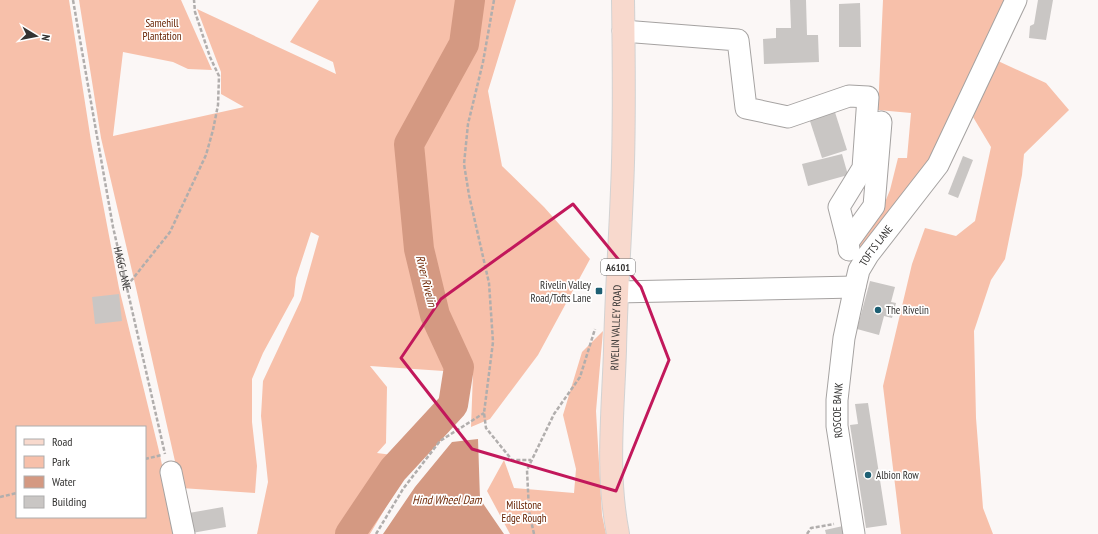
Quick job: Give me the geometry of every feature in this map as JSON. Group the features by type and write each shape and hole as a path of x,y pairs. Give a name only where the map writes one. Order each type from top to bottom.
{"main road":[{"name":"RIVELIN VALLEY ROAD","path":"618,534 611,487 610,444 622,191 624,97 623,0"}],"street":[{"name":"TOFTS LANE","path":"855,287 859,270 868,255 938,165 1016,0"},
{"path":"623,32 738,40 746,108 788,117 849,96 868,97 863,168 839,207 850,255 863,264"},
{"path":"848,242 874,206 881,122"},
{"path":"617,292 855,287"},
{"name":"ROSCOE BANK","path":"853,527 837,426 837,400 844,338 855,287"},
{"path":"168,463 184,534"}],"path":[{"name":"HAGG LANE","path":"73,0 113,227 168,463"},
{"path":"126,286 170,232 206,155 214,130 218,105 219,76 210,57 195,12 194,0"},
{"path":"494,0 483,62 468,124 464,164 489,283 493,342 484,413 486,428 512,460 531,460"},
{"path":"534,534 529,511 527,470 554,414 580,377 596,325"},
{"path":"376,534 403,488 440,441 484,413"},
{"path":"146,459 168,463"},
{"path":"0,497 16,493"},
{"path":"806,534 812,528 853,527"}],"highlighted area":[{"path":"573,204 641,287 669,360 616,491 472,449 401,358 441,299"}],"green space":[{"path":"0,0 69,0 91,141 119,288 159,451 177,534 0,534"},
{"name":"Samehill Plantation","path":"79,0 181,0 212,70 188,69 173,62 123,52 113,136 244,107 221,94 221,72 197,9 336,74 333,62 290,42 319,0 516,0 488,91 502,166 544,207 590,259 538,355 490,419 471,427 473,373 370,366 387,387 386,443 377,453 415,458 370,534 257,534 268,482 261,416 263,381 301,300 319,236 311,232 296,278 294,296 263,353 252,379 252,422 257,466 255,493 181,488 101,138"},
{"path":"883,0 1008,0 945,140 861,251 855,247 883,207 890,190 898,158 907,158 911,113 878,110"},
{"path":"998,61 1046,83 1069,110 1024,154 1022,175 1005,259 991,280 974,331 976,418 983,508 993,534 901,534 883,386 912,264 925,228 956,236 975,221 991,147 973,117"},
{"name":"Millstone Edge Rough","path":"603,331 596,411 602,515 606,534 510,534 487,491 504,460 514,488 574,493 576,469 563,415 582,352"}],"water":[{"name":"Hind Wheel Dam","path":"478,439 480,499 504,534 383,534 415,487 452,442"}],"building":[{"path":"790,0 806,0 807,35 818,35 819,62 764,64 763,39 776,38 776,28 791,28"},
{"path":"1038,0 1053,0 1046,40 1029,38 1030,26 1034,24"},
{"path":"860,3 861,47 839,47 839,4"},
{"path":"833,106 847,150 822,158 808,115"},
{"path":"842,154 848,175 808,186 802,164"},
{"path":"963,156 973,160 958,198 948,194"},
{"name":"The Rivelin","path":"870,281 895,287 891,302 896,303 892,318 884,316 879,335 857,329"},
{"path":"119,294 122,321 95,324 92,297"},
{"name":"Albion Row","path":"868,403 887,525 866,528 850,425 858,424 855,404"},
{"path":"223,507 226,527 192,533 189,513"},
{"path":"843,526 844,534 826,534 825,530"}],"waterway":[{"name":"River Rivelin","path":"350,534 393,470 453,405 459,367 435,315 419,249 409,144 464,44 470,0"}],"place":[{"name":"Rivelin Valley Road/Tofts Lane","path":"599,291"},
{"name":"The Rivelin","path":"878,310"},
{"name":"Albion Row","path":"868,475"}]}
